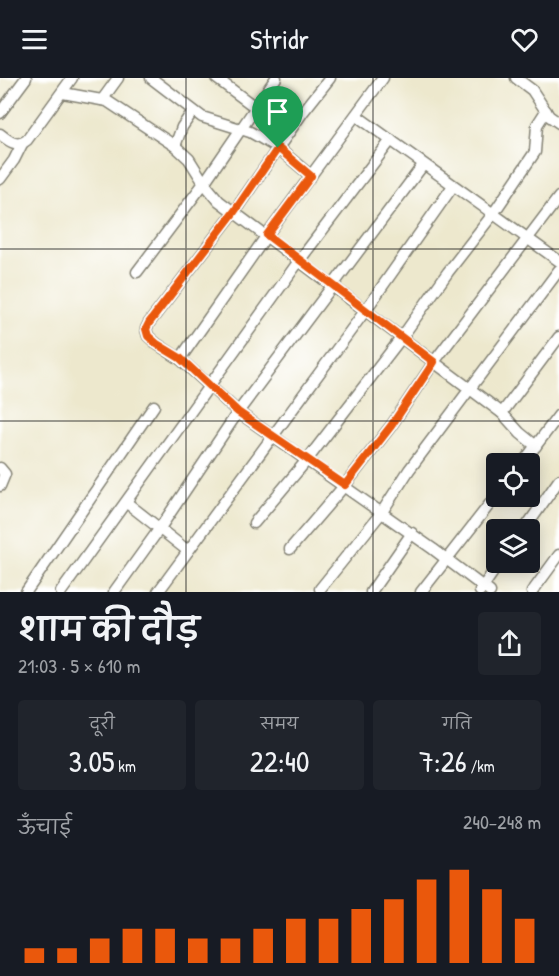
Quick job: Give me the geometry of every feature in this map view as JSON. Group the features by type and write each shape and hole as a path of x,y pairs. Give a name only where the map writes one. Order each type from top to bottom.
{"street":[{"path":"0,113 26,78"},
{"path":"0,179 22,144 63,93 72,78"},
{"path":"102,100 118,78"},
{"path":"151,78 202,117 260,137 278,148 311,176"},
{"path":"216,78 255,107"},
{"path":"137,272 204,183 276,78"},
{"path":"330,78 303,112 234,212 149,323 146,329 148,336 180,358 238,412 412,533 484,590 494,573"},
{"path":"180,358 383,78"},
{"path":"516,78 532,90 546,111 559,123"},
{"path":"63,93 102,100 118,106 175,146 189,159 219,201 502,413 520,433 536,446"},
{"path":"175,146 182,127 193,111"},
{"path":"254,523 307,460 493,214 535,152 535,131 546,111"},
{"path":"357,116 559,261"},
{"path":"0,134 9,142 22,144"},
{"path":"61,592 299,261 391,140"},
{"path":"114,592 238,412 423,165"},
{"path":"158,592 365,311 453,186"},
{"path":"290,549 345,485 391,426 434,362 559,196"},
{"path":"320,589 382,512 409,470 559,270"},
{"path":"502,413 559,337"},
{"path":"26,592 154,406"},
{"path":"531,453 559,414"},
{"path":"0,468 5,474 0,486"},
{"path":"532,519 559,480"},
{"path":"127,502 188,551"},
{"path":"421,592 488,507"},
{"path":"371,592 412,533"},
{"path":"532,592 559,555"}],"route":[{"path":"278,148 311,176 267,235 434,362 391,426 345,485 238,412 180,358 148,336 146,329 234,212 278,148"}]}
